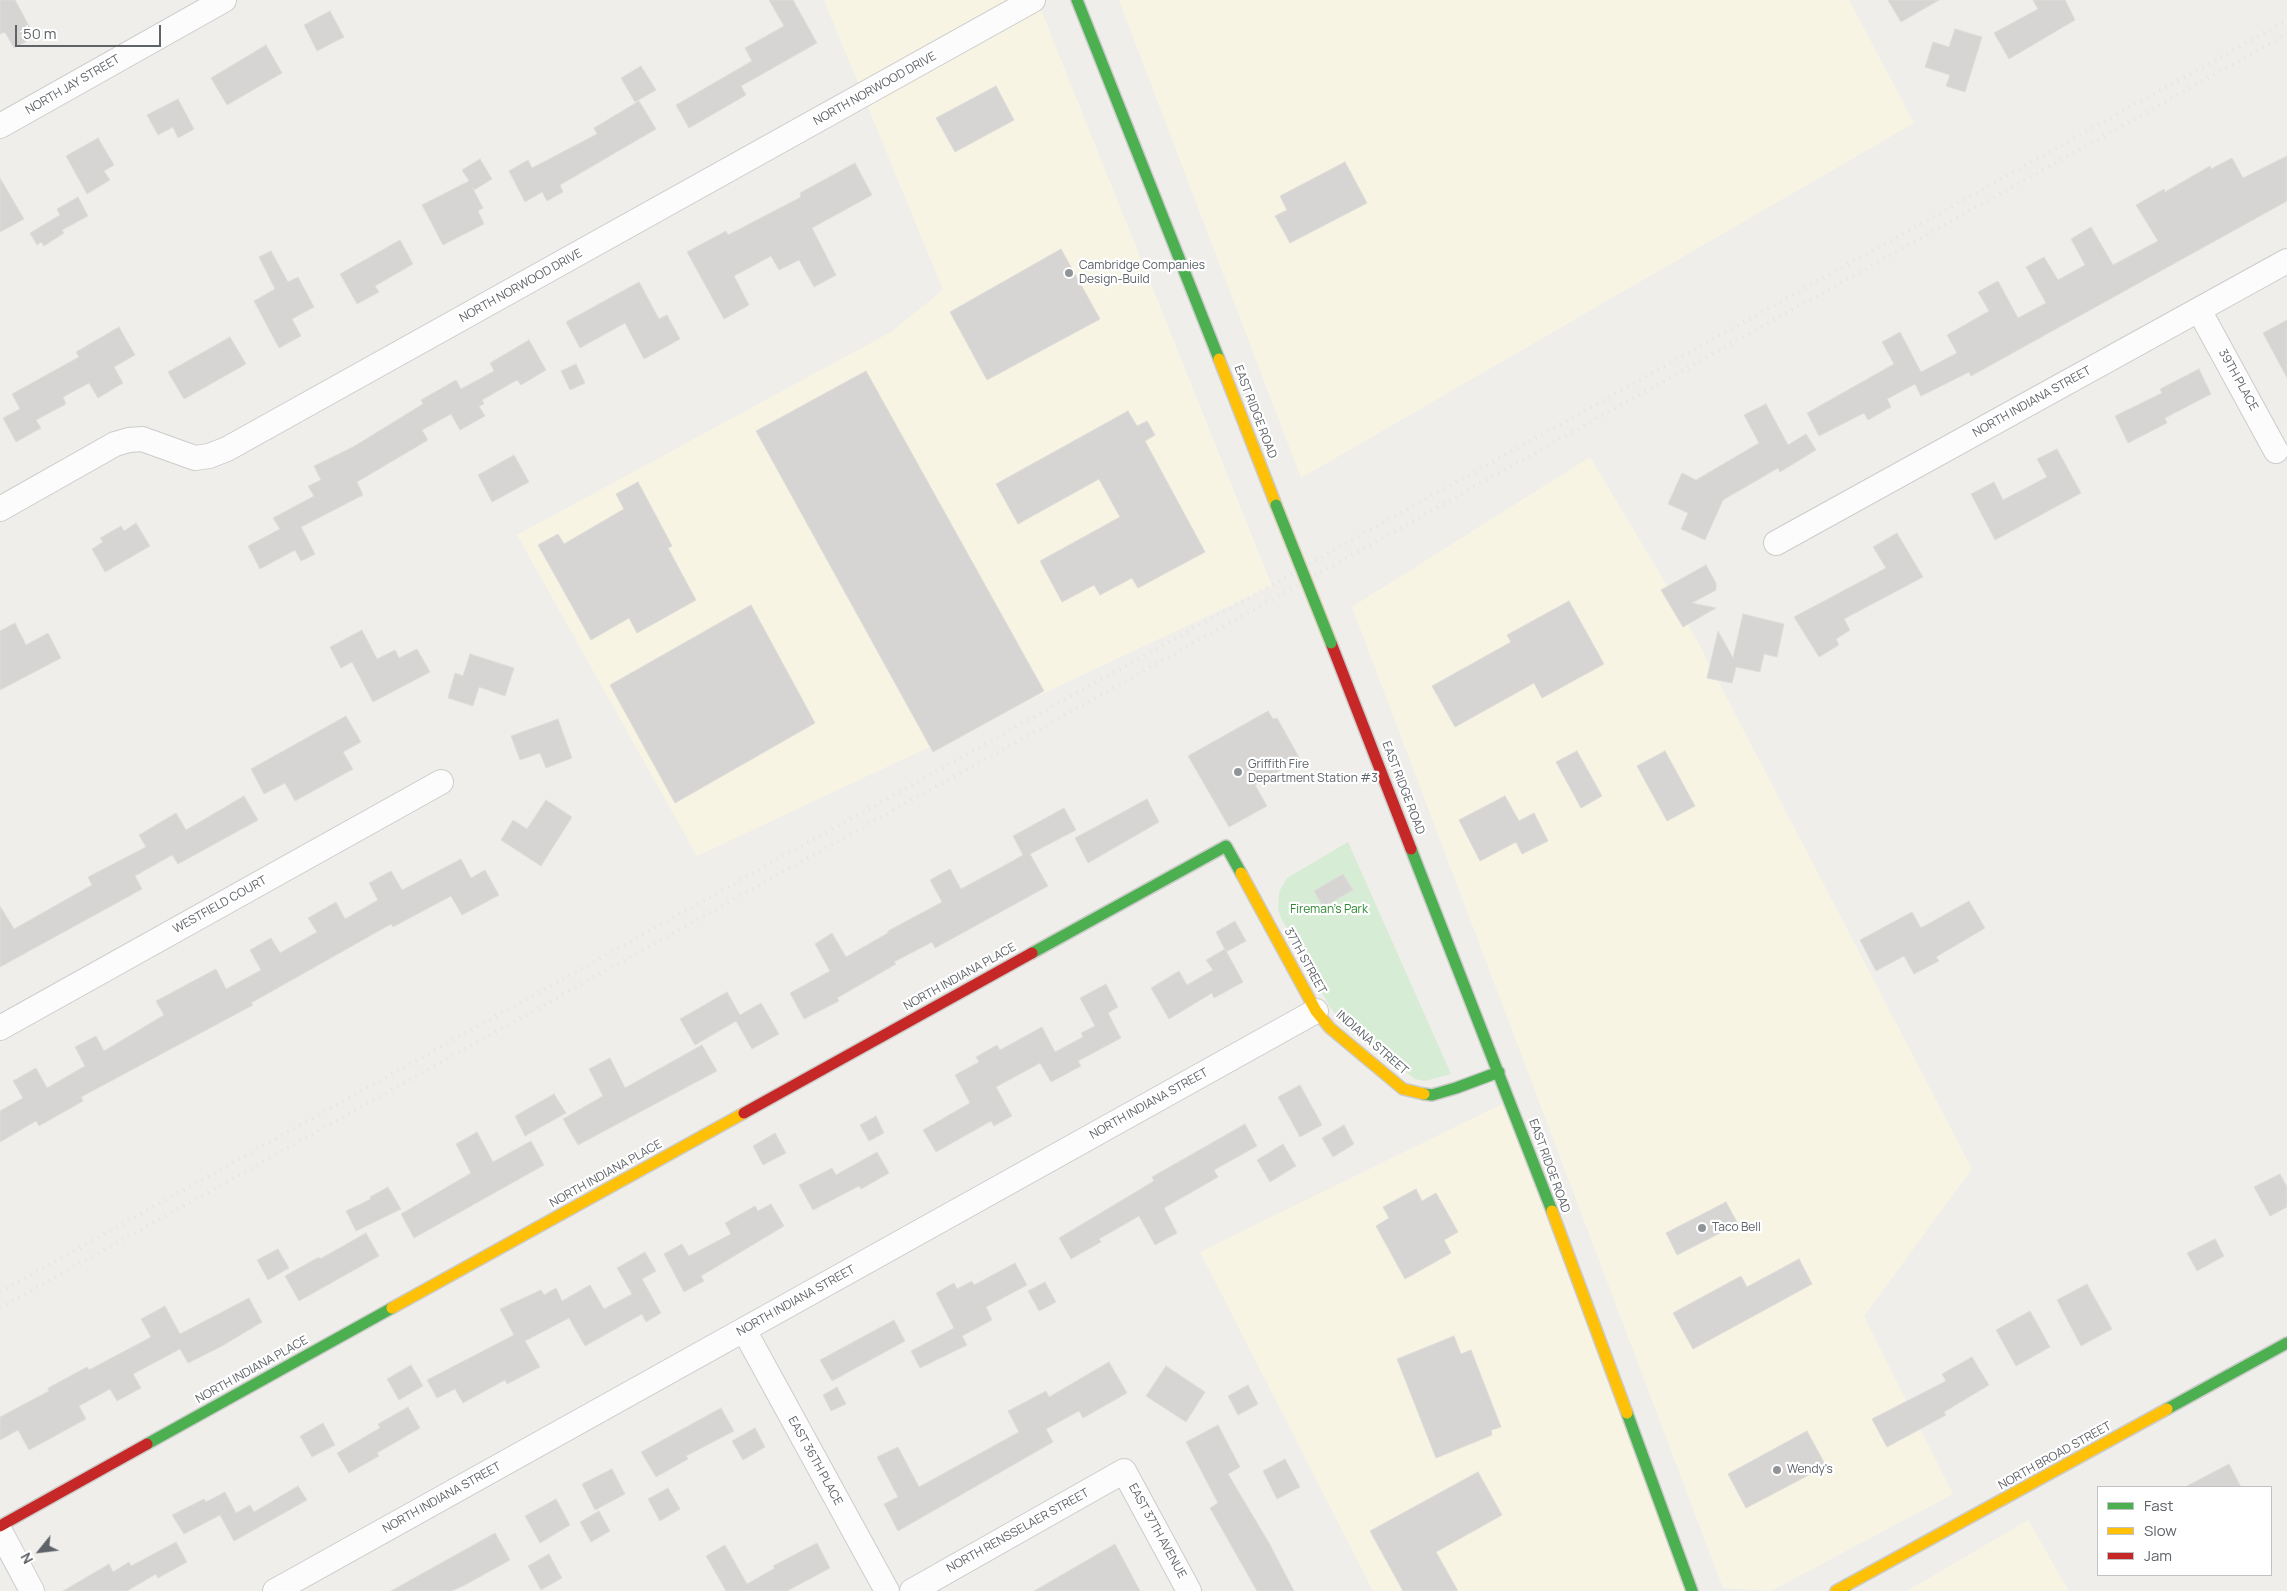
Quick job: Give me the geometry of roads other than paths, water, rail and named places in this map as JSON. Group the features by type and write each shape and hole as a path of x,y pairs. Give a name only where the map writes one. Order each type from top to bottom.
{"street":[{"name":"NORTH JAY STREET","path":"0,126 224,0"},
{"name":"NORTH NORWOOD DRIVE","path":"0,509 115,444 129,440 142,439 184,456 195,458 209,456 227,449 1033,0"},
{"name":"EAST RIDGE ROAD","path":"1077,0 1498,1072 1692,1591"},
{"name":"NORTH INDIANA STREET","path":"1776,543 2287,261"},
{"name":"39TH PLACE","path":"2199,310 2276,451"},
{"name":"WESTFIELD COURT","path":"0,1028 441,782"},
{"name":"37TH STREET","path":"1226,846 1316,1010"},
{"name":"NORTH INDIANA PLACE","path":"0,1526 1226,846"},
{"name":"NORTH INDIANA STREET","path":"275,1591 1316,1010"},
{"name":"INDIANA STREET","path":"1316,1010 1330,1028 1390,1078 1403,1088 1411,1091 1432,1095 1442,1093 1498,1072"},
{"name":"EAST 36TH PLACE","path":"744,1330 887,1591"},
{"name":"NORTH BROAD STREET","path":"1836,1591 1845,1588 2287,1343"},
{"name":"NORTH RENSSELAER STREET","path":"912,1591 1124,1472"},
{"name":"EAST 37TH AVENUE","path":"1124,1472 1190,1591"},
{"path":"0,1531 32,1591"}],"railway":[{"path":"0,1292 2287,20"},
{"path":"0,1308 2287,34"}],"place":[{"name":"Cambridge Companies Design-Build","path":"1069,273"},
{"name":"Griffith Fire Department Station #3","path":"1238,772"},
{"name":"Taco Bell","path":"1702,1228"},
{"name":"Wendy's","path":"1777,1470"}],"park label":[{"name":"Fireman’s Park","path":"1329,910"}]}
